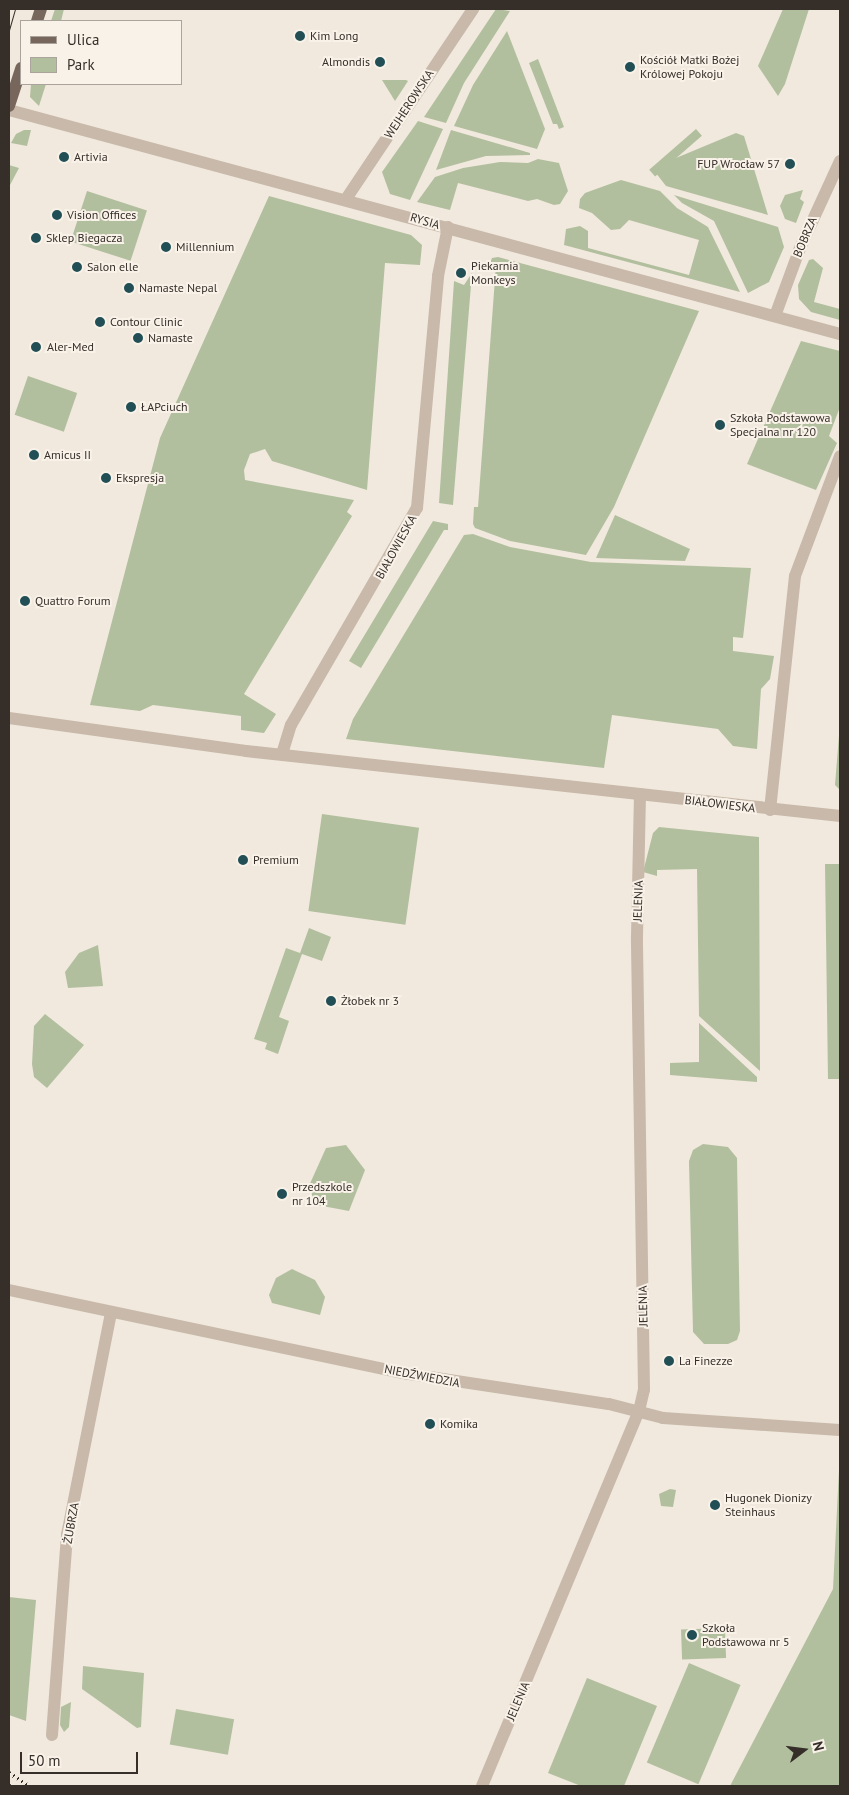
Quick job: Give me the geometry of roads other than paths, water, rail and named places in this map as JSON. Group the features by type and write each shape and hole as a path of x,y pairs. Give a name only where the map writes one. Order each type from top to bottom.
{"main road":[{"path":"9,106 20,71"}],"street":[{"name":"WEJHEROWSKA","path":"346,199 473,9"},
{"name":"RYSIA","path":"9,110 346,199 840,334"},
{"name":"BOBRZA","path":"775,316 800,248 840,160"},
{"name":"BIAŁOWIESKA","path":"282,754 291,725 417,508 438,276 448,227"},
{"name":"BIAŁOWIESKA","path":"770,810 795,576 840,456"},
{"name":"BIAŁOWIESKA","path":"9,718 282,754 770,810 840,816"},
{"name":"JELENIA","path":"482,1786 640,1411 644,1390 637,936 640,794"},
{"name":"NIEDŹWIEDZIA","path":"9,1290 402,1373 640,1411 663,1418 840,1430"},
{"name":"ŻUBRZA","path":"52,1736 68,1536 111,1312"}],"tram line":[{"path":"9,30 15,9"}],"railway":[{"path":"9,1773 29,1786"}],"place":[{"name":"Kim Long","path":"300,36"},
{"name":"Almondis","path":"380,62"},
{"name":"Kościół Matki Bożej Królowej Pokoju","path":"630,67"},
{"name":"Artivia","path":"64,157"},
{"name":"FUP Wrocław 57","path":"790,164"},
{"name":"Vision Offices","path":"57,215"},
{"name":"Sklep Biegacza","path":"36,238"},
{"name":"Millennium","path":"166,247"},
{"name":"Salon elle","path":"77,267"},
{"name":"Piekarnia Monkeys","path":"461,273"},
{"name":"Namaste Nepal","path":"129,288"},
{"name":"Contour Clinic","path":"100,322"},
{"name":"Namaste","path":"138,338"},
{"name":"Aler-Med","path":"36,347"},
{"name":"ŁAPciuch","path":"131,407"},
{"name":"Szkoła Podstawowa Specjalna nr 120","path":"720,425"},
{"name":"Amicus II","path":"34,455"},
{"name":"Ekspresja","path":"106,478"},
{"name":"Quattro Forum","path":"25,601"},
{"name":"Premium","path":"243,860"},
{"name":"Żłobek nr 3","path":"331,1001"},
{"name":"Przedszkole nr 104","path":"282,1194"},
{"name":"La Finezze","path":"669,1361"},
{"name":"Komika","path":"430,1424"},
{"name":"Hugonek Dionizy Steinhaus","path":"715,1505"},
{"name":"Szkoła Podstawowa nr 5","path":"692,1635"}]}
